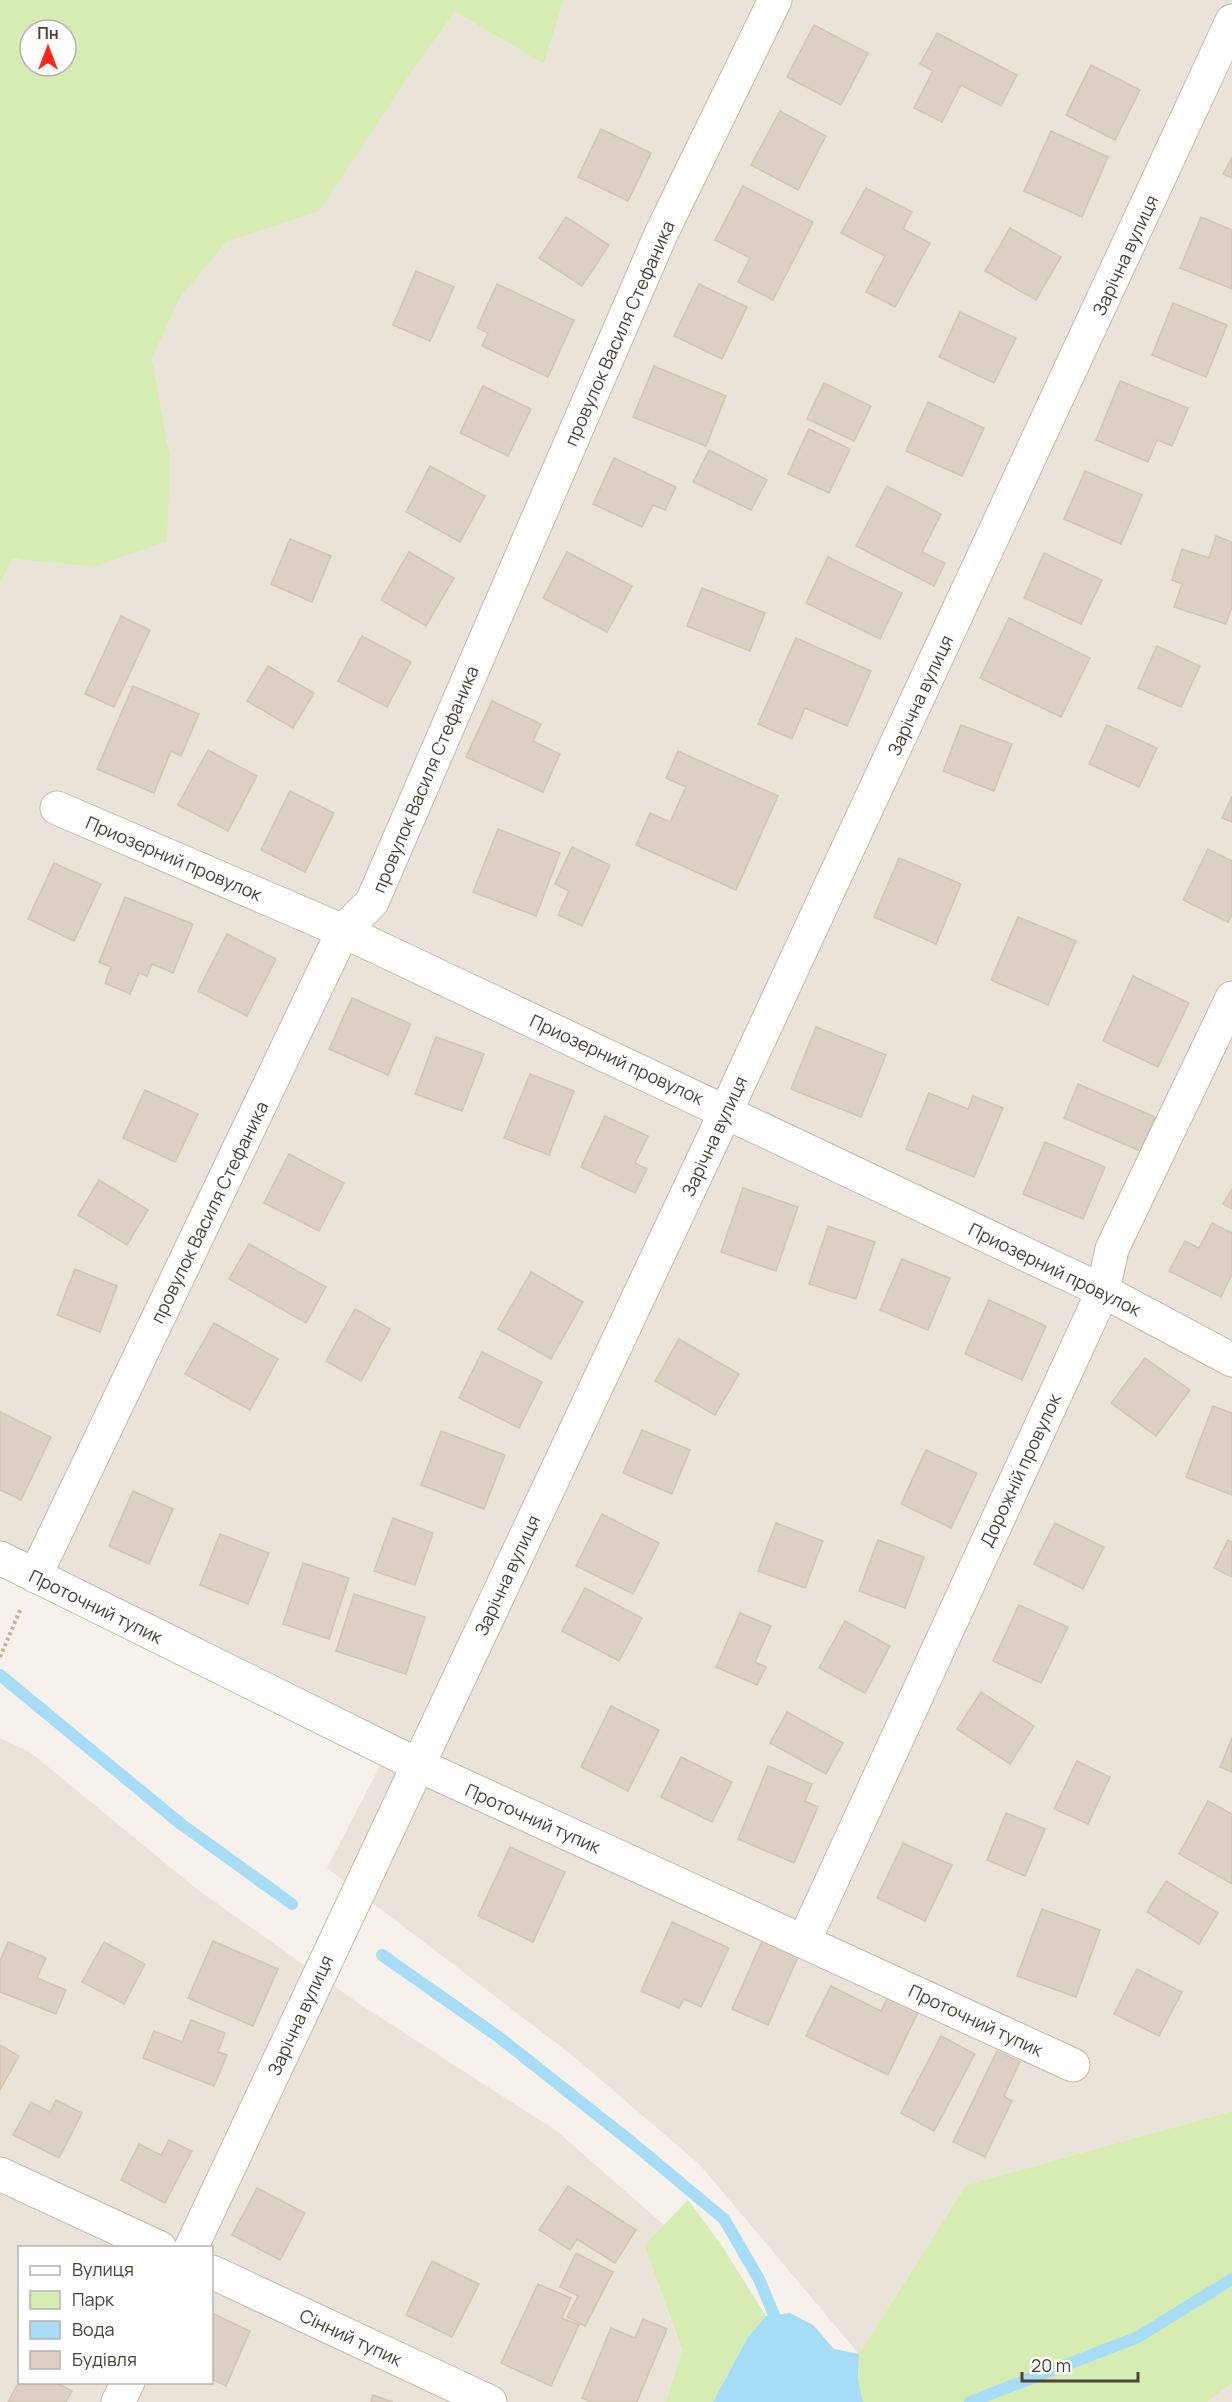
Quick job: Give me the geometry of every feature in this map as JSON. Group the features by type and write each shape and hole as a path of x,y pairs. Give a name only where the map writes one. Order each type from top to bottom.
{"street":[{"name":"провулок Василя Стефаника","path":"34,1576 344,931 372,902 661,234 775,0"},
{"name":"Зарічна вулиця","path":"191,2246 726,1111 1232,21"},
{"name":"Приозерний провулок","path":"57,808 344,931 1103,1291 1232,1360"},
{"name":"Дорожній провулок","path":"804,1941 1103,1291 1112,1249 1232,998"},
{"name":"Проточний тупик","path":"0,1558 418,1765 1073,2065"},
{"path":"0,2174 158,2246"},
{"name":"Сінний тупик","path":"213,2272 490,2402"},
{"path":"118,2402 127,2384"}],"path":[{"path":"0,1657 34,1576"}],"shaded area":[{"path":"564,0 1232,0 1232,2111 966,2185 859,2354 700,2165 573,2056 327,1868 396,1735 75,1589 0,1549 0,583 13,559 93,567 170,456 152,359 180,298 227,240 320,211 415,67 455,12 544,64"},
{"path":"0,1738 30,1752 198,1890 361,2005 558,2132 664,2225 644,2245 682,2351 666,2402 0,2402"},
{"path":"1232,2383 1232,2402 1208,2402"}],"green space":[{"path":"0,0 564,0 544,64 455,12 415,67 320,211 227,241 180,298 152,359 170,456 167,541 93,567 13,559 0,583"},
{"path":"1232,2111 1232,2383 1208,2402 863,2402 858,2379 859,2354 966,2185"},
{"path":"688,2200 720,2243 766,2316 748,2337 713,2402 666,2402 682,2350 644,2245"}],"water":[{"path":"790,2313 813,2325 834,2349 859,2354 858,2379 863,2402 713,2402 748,2337 766,2316"}],"building":[{"path":"814,25 868,53 841,105 787,77"},
{"path":"937,33 1017,75 1001,106 961,85 942,122 914,108 933,71 920,64"},
{"path":"1091,65 1140,90 1115,140 1066,115"},
{"path":"780,111 826,136 798,190 751,165"},
{"path":"601,129 651,153 628,201 578,177"},
{"path":"1051,131 1108,157 1082,217 1024,191"},
{"path":"1232,157 1232,178 1223,174"},
{"path":"743,186 813,222 773,300 738,282 750,258 715,240"},
{"path":"866,188 912,212 903,229 930,243 895,307 866,292 885,256 841,233"},
{"path":"566,217 609,245 582,286 539,258"},
{"path":"1201,217 1232,230 1232,289 1180,268"},
{"path":"1010,228 1061,257 1036,300 985,271"},
{"path":"416,271 454,287 430,341 393,325"},
{"path":"497,284 574,320 548,377 482,346 488,333 477,328"},
{"path":"699,284 747,307 722,359 674,336"},
{"path":"1173,303 1227,325 1206,377 1152,355"},
{"path":"960,312 1016,338 994,383 939,357"},
{"path":"654,366 726,396 706,446 633,417"},
{"path":"1120,381 1188,408 1172,446 1157,440 1148,462 1096,440"},
{"path":"824,383 871,406 854,441 807,419"},
{"path":"483,386 531,409 508,456 460,433"},
{"path":"928,402 984,428 962,476 906,451"},
{"path":"809,429 850,449 829,493 788,474"},
{"path":"709,450 767,480 751,510 693,482"},
{"path":"614,458 676,487 665,510 653,505 642,527 593,504"},
{"path":"430,466 485,496 460,542 406,512"},
{"path":"1085,471 1142,495 1121,544 1064,519"},
{"path":"887,486 941,514 922,552 945,563 934,586 856,546"},
{"path":"1216,536 1232,542 1232,606 1226,624 1174,607 1182,584 1172,580 1182,549 1209,558"},
{"path":"290,539 331,556 312,602 271,584"},
{"path":"409,552 454,578 426,626 381,600"},
{"path":"567,552 632,586 607,632 543,598"},
{"path":"1044,553 1102,580 1081,624 1024,598"},
{"path":"828,557 902,593 880,639 806,603"},
{"path":"702,588 765,613 750,651 687,626"},
{"path":"121,616 150,630 114,707 85,694"},
{"path":"1009,618 1090,658 1061,717 980,678"},
{"path":"362,636 411,662 387,707 338,681"},
{"path":"796,638 871,671 847,726 805,708 792,739 758,724"},
{"path":"1157,646 1200,666 1181,707 1138,688"},
{"path":"268,666 314,693 293,728 247,701"},
{"path":"133,686 199,714 181,756 171,751 154,793 97,769"},
{"path":"492,701 541,724 533,741 560,754 543,792 466,757"},
{"path":"961,725 1012,744 994,791 943,771"},
{"path":"1107,725 1157,748 1139,787 1089,764"},
{"path":"208,750 257,776 228,831 178,805"},
{"path":"678,751 778,796 736,890 636,845 650,813 670,822 686,787 666,778"},
{"path":"290,791 334,813 305,872 261,850"},
{"path":"1232,796 1232,822 1222,818"},
{"path":"498,829 560,853 536,916 473,892"},
{"path":"572,847 610,865 582,926 558,915 569,891 555,884"},
{"path":"1208,849 1232,861 1232,914 1228,922 1183,900"},
{"path":"899,858 961,884 936,944 874,917"},
{"path":"54,863 101,884 74,941 28,919"},
{"path":"125,897 193,924 173,973 152,964 147,976 139,973 130,994 105,983 111,967 99,962"},
{"path":"1018,917 1076,941 1048,1005 991,980"},
{"path":"227,934 276,959 247,1016 198,991"},
{"path":"1133,976 1189,1003 1158,1067 1103,1041"},
{"path":"352,998 411,1024 388,1075 329,1049"},
{"path":"816,1027 886,1055 861,1117 791,1089"},
{"path":"436,1037 484,1054 462,1111 415,1094"},
{"path":"530,1074 574,1091 549,1155 504,1138"},
{"path":"1078,1084 1155,1117 1140,1151 1064,1118"},
{"path":"145,1090 198,1114 175,1162 123,1138"},
{"path":"929,1093 968,1109 973,1096 1003,1108 974,1177 906,1149"},
{"path":"605,1116 648,1136 635,1163 647,1169 635,1193 581,1167"},
{"path":"1045,1142 1105,1167 1083,1219 1023,1194"},
{"path":"289,1154 344,1183 319,1231 264,1203"},
{"path":"99,1180 148,1210 127,1245 78,1215"},
{"path":"743,1188 798,1207 776,1271 721,1252"},
{"path":"1232,1189 1232,1209 1223,1204"},
{"path":"1212,1223 1232,1233 1232,1274 1221,1297 1169,1271 1185,1241 1199,1248"},
{"path":"828,1226 875,1242 856,1299 809,1284"},
{"path":"249,1244 326,1287 306,1323 229,1279"},
{"path":"902,1259 950,1278 928,1330 880,1310"},
{"path":"75,1269 117,1286 100,1332 57,1315"},
{"path":"531,1272 583,1302 551,1359 498,1329"},
{"path":"989,1300 1046,1326 1022,1380 965,1354"},
{"path":"355,1309 390,1329 361,1381 326,1361"},
{"path":"214,1323 278,1359 250,1410 185,1374"},
{"path":"679,1339 739,1374 715,1415 655,1381"},
{"path":"482,1352 542,1382 519,1428 459,1398"},
{"path":"1145,1358 1190,1390 1156,1436 1111,1403"},
{"path":"1213,1406 1232,1413 1232,1495 1186,1477"},
{"path":"0,1412 51,1437 21,1500 0,1490"},
{"path":"642,1430 690,1450 672,1494 623,1473"},
{"path":"441,1431 505,1455 484,1509 421,1485"},
{"path":"926,1450 977,1473 951,1528 901,1504"},
{"path":"133,1491 173,1509 149,1564 109,1546"},
{"path":"602,1514 659,1543 633,1594 576,1566"},
{"path":"393,1518 433,1533 415,1585 374,1571"},
{"path":"776,1523 823,1541 805,1588 758,1571"},
{"path":"1055,1523 1104,1547 1083,1589 1034,1564"},
{"path":"220,1534 269,1553 248,1604 200,1585"},
{"path":"878,1540 924,1557 905,1608 859,1591"},
{"path":"1228,1540 1232,1542 1232,1577 1214,1568"},
{"path":"303,1563 349,1578 329,1639 283,1624"},
{"path":"585,1588 642,1618 619,1661 562,1631"},
{"path":"354,1594 425,1617 406,1674 336,1651"},
{"path":"1019,1605 1068,1627 1041,1683 993,1661"},
{"path":"740,1613 771,1626 755,1662 766,1667 757,1685 716,1667"},
{"path":"845,1621 890,1646 865,1693 819,1668"},
{"path":"981,1692 1034,1726 1010,1764 957,1729"},
{"path":"611,1706 659,1730 628,1791 581,1767"},
{"path":"787,1712 843,1743 826,1774 770,1743"},
{"path":"1232,1738 1232,1772 1220,1767"},
{"path":"681,1757 732,1782 712,1822 661,1797"},
{"path":"1077,1761 1110,1777 1088,1824 1054,1809"},
{"path":"768,1766 812,1784 805,1801 818,1807 794,1863 738,1839"},
{"path":"1208,1801 1232,1814 1232,1884 1179,1854"},
{"path":"1006,1813 1045,1829 1025,1876 987,1860"},
{"path":"903,1843 952,1865 925,1921 877,1898"},
{"path":"510,1847 565,1872 533,1942 478,1916"},
{"path":"1166,1881 1218,1913 1199,1944 1147,1912"},
{"path":"1042,1909 1100,1930 1076,1997 1017,1976"},
{"path":"672,1922 729,1948 701,2007 684,1999 679,2008 641,1991"},
{"path":"213,1941 278,1969 253,2026 188,1998"},
{"path":"762,1941 798,1957 768,2025 732,2009"},
{"path":"8,1942 46,1958 37,1978 66,1990 56,2014 0,1992 0,1961"},
{"path":"104,1942 145,1964 124,2004 82,1982"},
{"path":"1137,1969 1182,1992 1159,2036 1114,2014"},
{"path":"831,1986 881,2011 887,1998 918,2012 888,2075 806,2036"},
{"path":"191,2020 225,2033 218,2052 227,2055 214,2086 143,2058 154,2031 182,2042"},
{"path":"941,2036 975,2054 934,2131 901,2113"},
{"path":"0,2045 19,2056 0,2090"},
{"path":"997,2051 1020,2062 1004,2096 1012,2101 985,2157 953,2142"},
{"path":"56,2100 82,2113 59,2158 13,2135 31,2102 50,2112"},
{"path":"169,2140 192,2151 165,2203 121,2180 139,2144 161,2155"},
{"path":"568,2186 636,2230 615,2263 577,2239 570,2250 539,2230"},
{"path":"257,2188 305,2213 280,2260 232,2235"},
{"path":"576,2253 613,2272 585,2326 567,2317 578,2296 560,2287"},
{"path":"432,2261 479,2284 452,2337 406,2315"},
{"path":"538,2284 571,2298 562,2318 579,2325 551,2386 501,2363"},
{"path":"213,2313 250,2331 226,2386 213,2380"},
{"path":"643,2319 667,2329 637,2402 591,2402 582,2398 611,2328 635,2338"},
{"path":"18,2384 59,2384 72,2391 66,2402 8,2402"},
{"path":"373,2395 393,2402 371,2402"}],"waterway":[{"path":"0,1675 181,1824 292,1904"},
{"path":"382,1955 500,2038 724,2219 759,2279 774,2315"},
{"path":"970,2402 1138,2337 1232,2279"}]}
